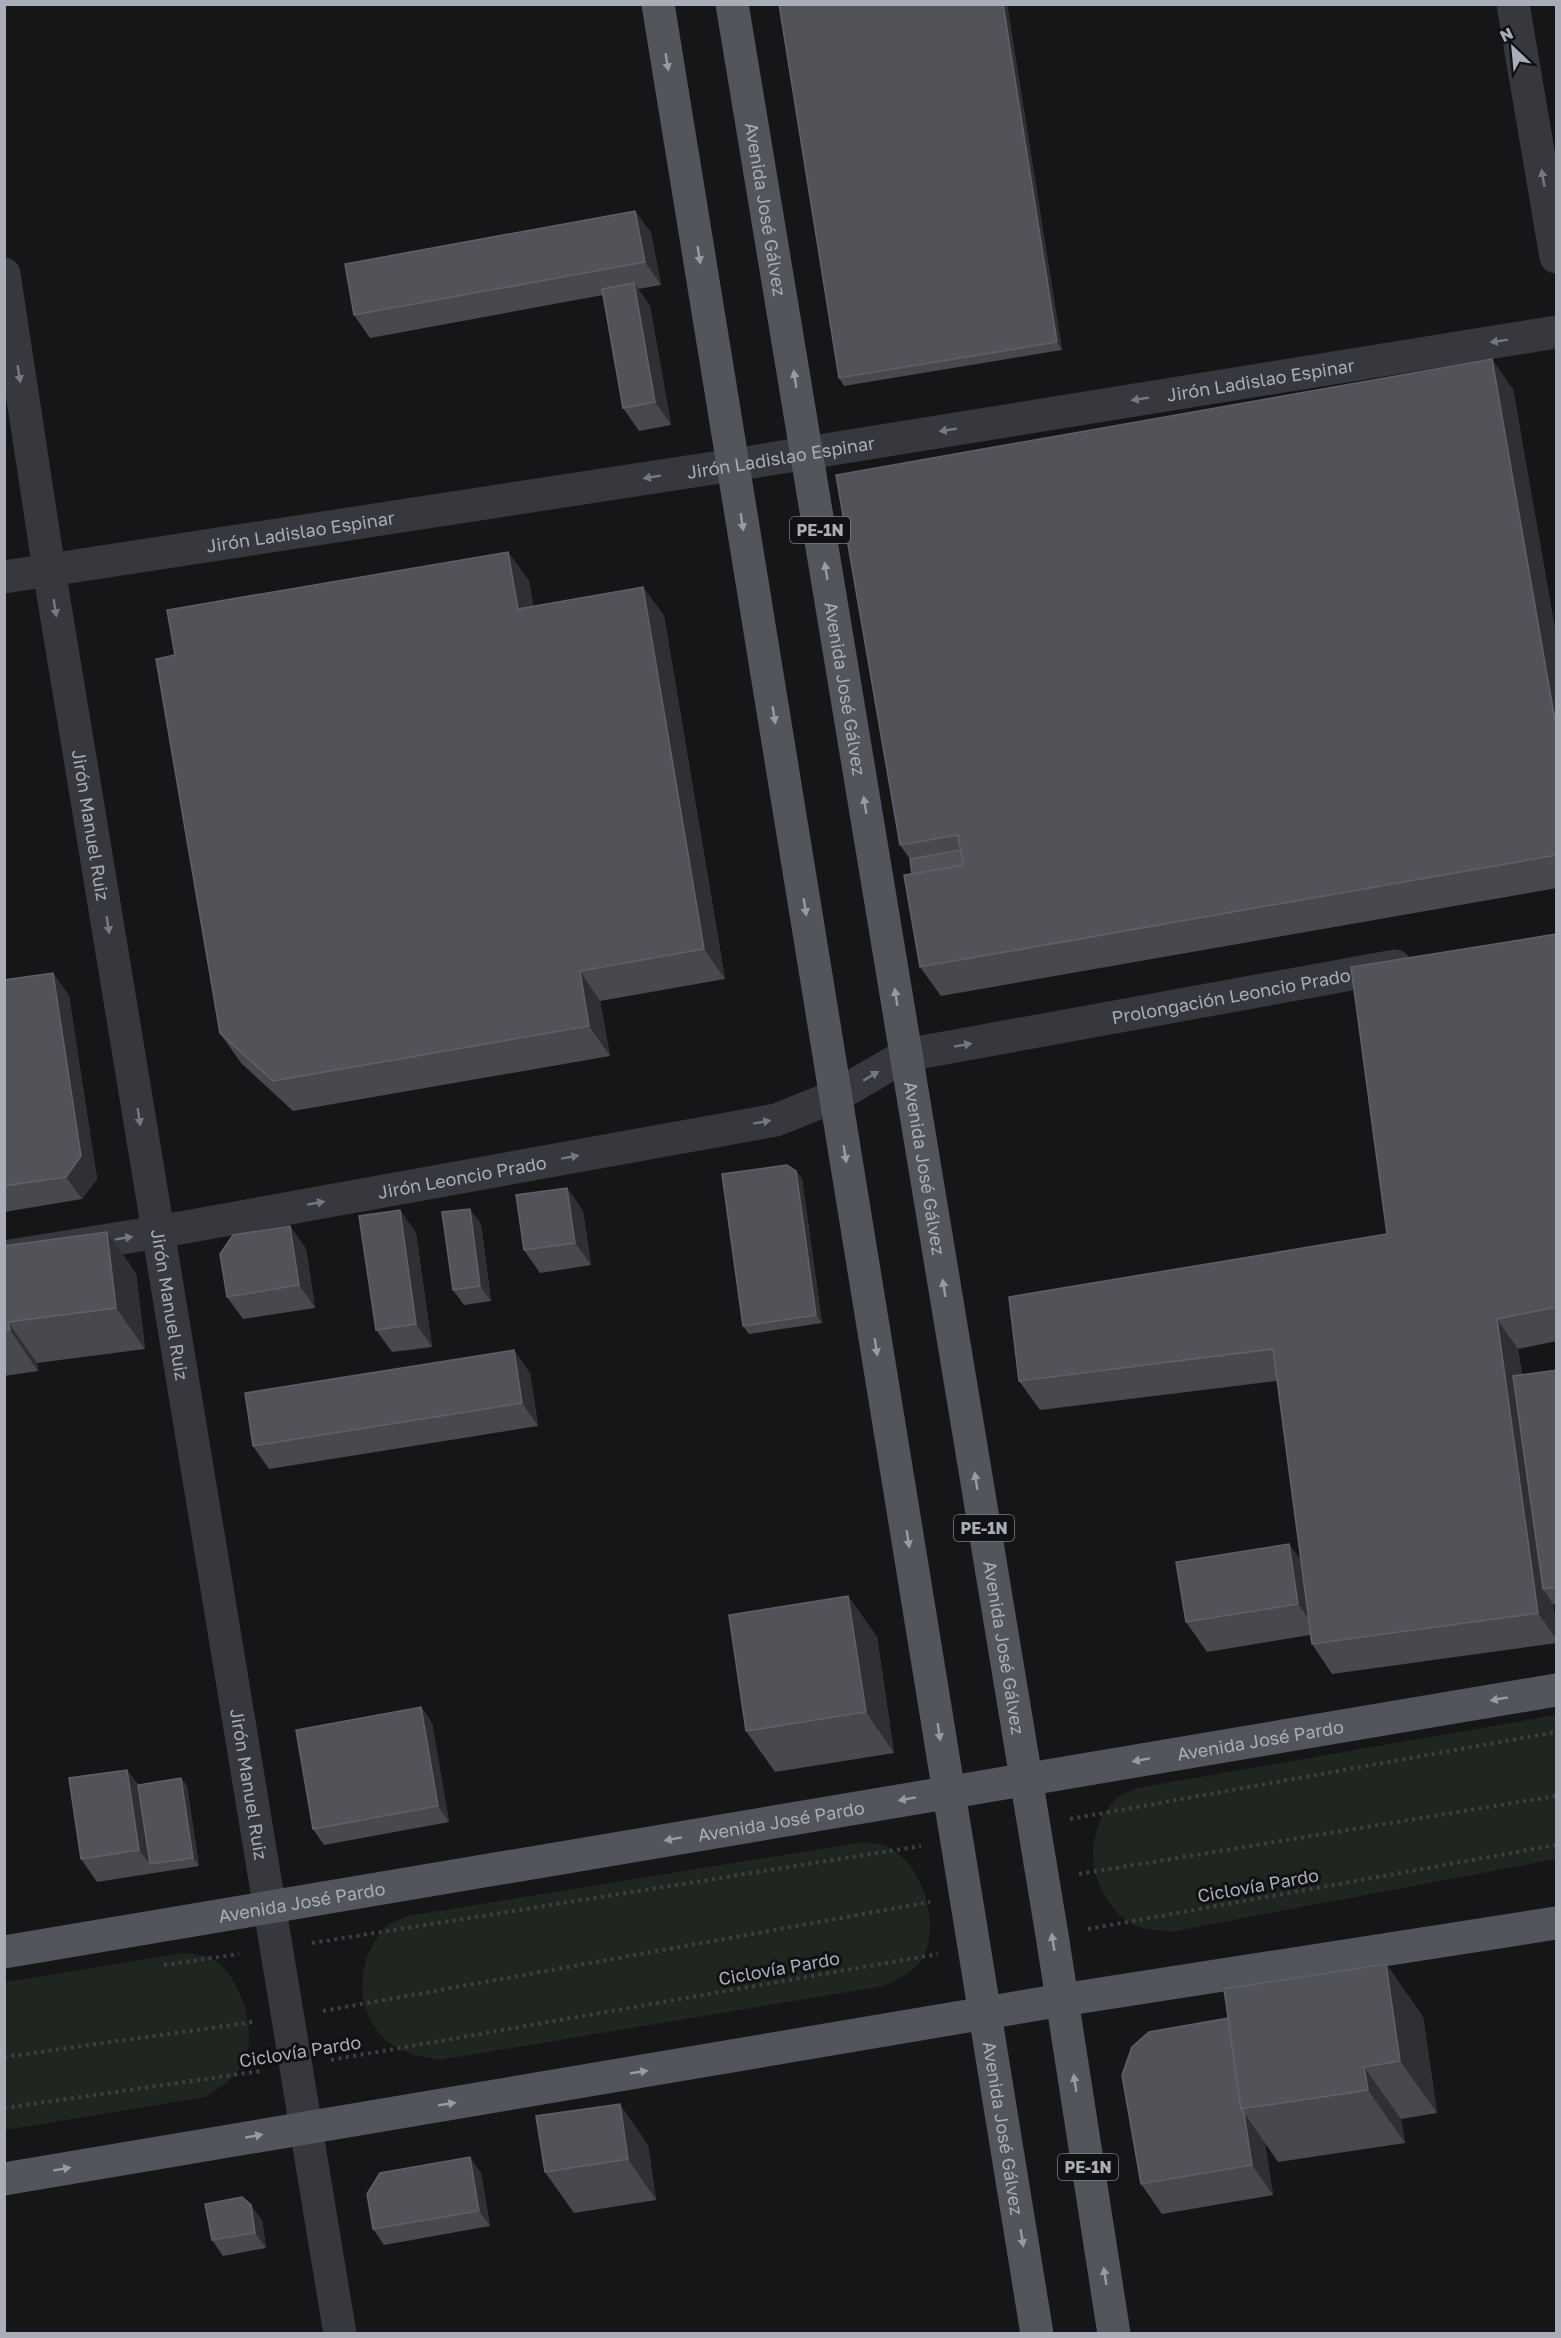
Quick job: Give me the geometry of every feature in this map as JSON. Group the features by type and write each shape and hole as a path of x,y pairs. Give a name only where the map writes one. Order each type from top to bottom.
{"main road":[{"name":"Avenida José Gálvez","path":"658,4 1037,2334"},
{"name":"Avenida José Gálvez","path":"732,4 1052,1935 1114,2334"},
{"name":"Avenida José Pardo","path":"4,1952 1557,1690"},
{"path":"4,2178 1062,2000 1557,1923"}],"street":[{"path":"1513,4 1557,257"},
{"name":"Jirón Manuel Ruiz","path":"4,274 49,570 339,2334"},
{"name":"Jirón Ladislao Espinar","path":"4,577 733,465 1557,332"},
{"name":"Prolongación Leoncio Prado","path":"906,1055 1429,960"},
{"name":"Jirón Leoncio Prado","path":"4,1257 158,1232 776,1120 836,1096 906,1055"}],"path":[{"path":"1033,1826 1557,1732"},
{"path":"1042,1880 1557,1796"},
{"path":"158,1966 957,1841"},
{"name":"Ciclovía Pardo","path":"1052,1935 1557,1845"},
{"path":"4,2057 288,2017 966,1895"},
{"name":"Ciclovía Pardo","path":"4,2108 296,2066 974,1948"}],"shaded area":[{"path":"1556,1715 1556,1859 1170,1932 1138,1927 1122,1917 1109,1903 1100,1886 1093,1849 1096,1831 1104,1814 1116,1799 1137,1788"},
{"path":"863,1842 884,1845 902,1857 920,1882 929,1914 928,1945 922,1959 910,1972 884,1986 440,2060 413,2054 394,2046 377,2030 369,2017 362,1987 367,1957 383,1930 407,1916"},
{"path":"183,1953 211,1958 222,1966 239,1990 248,2021 249,2037 243,2064 236,2074 205,2097 5,2130 5,1982"}],"building":[{"path":"779,4 1003,4 1057,342 839,378"},
{"path":"635,211 645,262 354,315 345,264"},
{"path":"634,283 655,402 623,408 602,289"},
{"path":"1492,359 1557,732 1557,855 920,967 904,875 963,865 958,835 900,845 836,475"},
{"path":"508,552 518,609 643,587 704,949 580,971 589,1026 273,1081 220,1033 156,659 175,655 167,610"},
{"path":"961,850 963,865 912,874 910,859"},
{"path":"1557,934 1557,1307 1497,1319 1538,1613 1312,1644 1273,1349 1019,1381 1009,1297 1387,1234 1351,967"},
{"path":"53,973 81,1156 66,1177 4,1186 4,980"},
{"path":"787,1165 796,1171 816,1315 743,1326 722,1174"},
{"path":"567,1188 575,1243 524,1250 516,1195"},
{"path":"470,1209 480,1286 453,1290 442,1212"},
{"path":"400,1210 416,1324 376,1330 359,1216"},
{"path":"290,1226 299,1285 227,1297 220,1254 233,1235"},
{"path":"107,1232 116,1308 8,1322 10,1330 4,1331 4,1246"},
{"path":"514,1350 522,1403 253,1446 245,1393"},
{"path":"1557,1370 1557,1587 1543,1589 1513,1376"},
{"path":"1289,1544 1298,1604 1186,1622 1176,1562"},
{"path":"848,1596 866,1712 746,1731 729,1615"},
{"path":"421,1707 438,1806 313,1829 296,1730"},
{"path":"127,1770 139,1850 81,1859 69,1778"},
{"path":"181,1778 193,1858 150,1864 138,1785"},
{"path":"1386,1964 1400,2061 1364,2067 1368,2090 1241,2109 1224,1989"},
{"path":"1228,2018 1241,2109 1244,2113 1252,2165 1141,2184 1122,2075 1132,2047 1149,2032"},
{"path":"620,2104 628,2159 545,2172 536,2116"},
{"path":"470,2157 479,2211 373,2229 367,2194 380,2173"},
{"path":"242,2197 251,2205 255,2233 212,2240 205,2204"}]}
